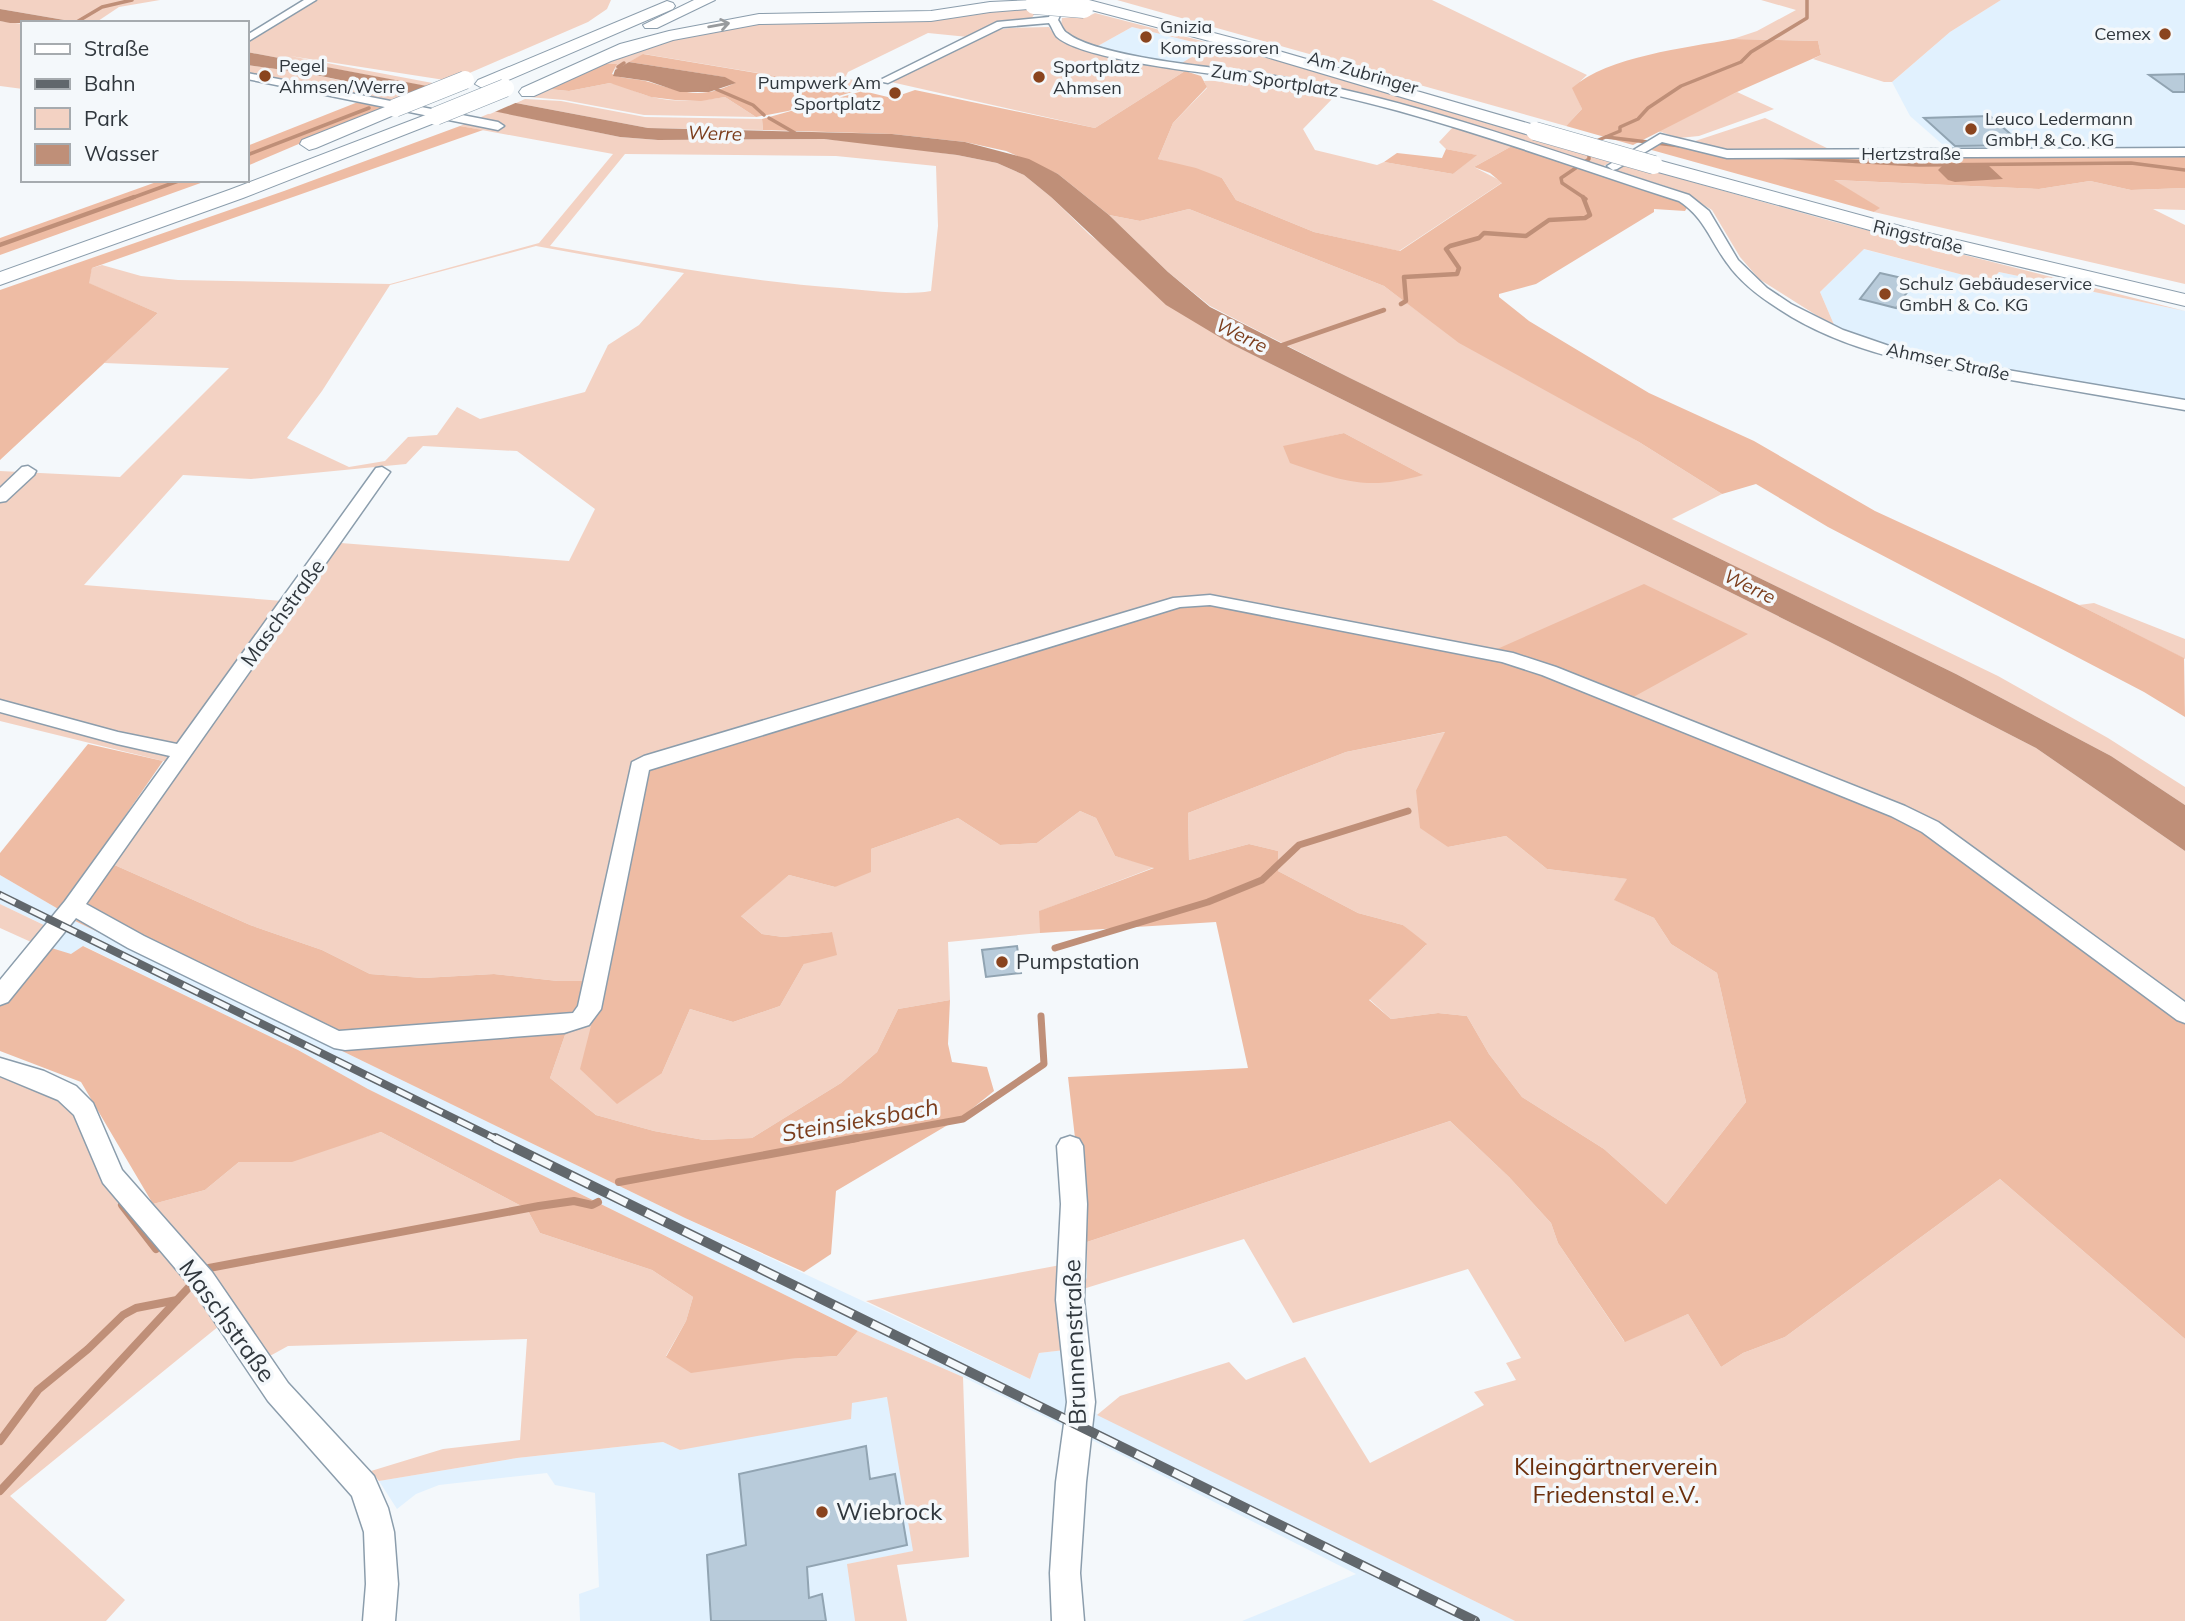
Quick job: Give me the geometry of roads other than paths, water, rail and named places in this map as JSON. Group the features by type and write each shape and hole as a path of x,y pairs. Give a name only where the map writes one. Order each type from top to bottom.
{"highway":[{"path":"255,173 301,148 656,0"},
{"path":"255,173 484,84 681,0"},
{"path":"0,279 436,116 707,0"},
{"path":"90,247 248,199 460,121 729,0"},
{"path":"786,1 824,10 916,11 949,8 972,0"},
{"path":"1110,0 1137,14"},
{"path":"607,57 668,36 759,19 931,16 990,8 1081,3 1137,14"},
{"path":"573,36 616,9"},
{"name":"Am Zubringer","path":"1137,14 1658,162"},
{"name":"Ringstraße","path":"1658,162 1916,228 2185,292"},
{"name":"Ringstraße","path":"1658,162 1919,237 2185,300"},
{"path":"0,265 229,182"}],"street":[{"path":"248,38 311,0"},
{"path":"884,81 994,27 1019,21 1053,20 1057,10 1081,3"},
{"name":"Zum Sportplatz","path":"1053,20 1061,35 1090,48 1164,64 1289,81 1369,97"},
{"path":"248,76 498,127"},
{"name":"Ahmser Straße","path":"1369,97 1684,198 1703,210 1729,257 1740,271 1778,301 1825,327 1911,358 2185,405"},
{"name":"Hertzstraße","path":"1601,170 1653,142 1680,141 1727,154 2185,152"},
{"path":"0,497 28,471"},
{"name":"Maschstraße","path":"0,996 72,906 382,472"},
{"path":"72,906 136,942 334,1040 564,1024 581,1019 589,1009 639,767 664,757 1179,601 1210,600 1506,657 1549,671 1898,811 1961,847 2185,1014"},
{"path":"0,706 117,738 183,752"},
{"name":"Maschstraße","path":"0,1068 36,1078 66,1093 84,1111 112,1176 202,1280 278,1392 363,1486 373,1508 379,1532 382,1584 379,1621"},
{"name":"Brunnenstraße","path":"1068,1621 1065,1573 1071,1482 1081,1402 1070,1300 1074,1205 1070,1146"}],"water":[{"path":"0,9 70,21 10,23 0,21"},
{"name":"Werre","path":"248,52 648,128 892,134 965,142 1029,159 1058,174 1109,215 1168,272 1210,307 1956,674 2111,756 2185,805 2185,851 2036,748 1828,641 1231,344 1166,305 1051,197 1024,175 997,163 957,155 824,139 658,140 620,137 306,73 248,65"},
{"path":"629,62 725,77 736,83 709,92 680,92 648,81 613,76 615,70"},
{"path":"1942,166 1989,166 2003,179 1955,182 1948,180 1938,170"}],"waterway":[{"path":"78,21 102,7 132,0"},
{"path":"1583,197 1562,183 1561,178 1589,159 1589,144 1620,131 1620,127 1638,119 1648,108 1681,86 1741,62 1751,52 1807,18 1807,0"},
{"path":"624,63 618,67 625,70"},
{"path":"711,87 753,105 764,115"},
{"path":"248,155 369,108"},
{"path":"769,118 795,133"},
{"path":"1606,137 1681,146"},
{"path":"1778,157 1918,165 2131,163 2185,170"},
{"path":"129,199 176,182"},
{"path":"0,245 134,197"},
{"path":"1401,304 1406,301 1404,277 1457,274 1459,268 1446,249 1450,246 1479,238 1484,233 1526,236 1549,220 1585,218 1590,215 1583,197"},
{"path":"1277,347 1384,310"},
{"name":"Steinsieksbach","path":"1055,948 1208,902 1262,880 1299,845 1408,811"},
{"name":"Steinsieksbach","path":"847,1140 963,1119 1044,1064 1041,1016"},
{"name":"Steinsieksbach","path":"619,1182 857,1138"},
{"name":"Steinsieksbach","path":"209,1268 539,1206 574,1201 592,1205 598,1202"},
{"path":"122,1205 156,1249"},
{"name":"Steinsieksbach","path":"177,1300 192,1284"},
{"name":"Steinsieksbach","path":"0,1441 38,1390 88,1349 123,1315 136,1308 177,1300"},
{"name":"Steinsieksbach","path":"0,1491 177,1300"}],"railway":[{"path":"0,895 498,1140"},
{"path":"495,1138 1475,1621"}],"place":[{"name":"Cemex","path":"2165,34"},
{"name":"Gnizia Kompressoren","path":"1146,37"},
{"name":"Pegel Ahmsen/Werre","path":"265,76"},
{"name":"Sportplatz Ahmsen","path":"1039,77"},
{"name":"Pumpwerk Am Sportplatz","path":"895,93"},
{"name":"Leuco Ledermann GmbH & Co. KG","path":"1971,129"},
{"name":"Schulz Gebäudeservice GmbH & Co. KG","path":"1885,294"},
{"name":"Pumpstation","path":"1002,962"},
{"name":"Wiebrock","path":"822,1512"}],"park label":[{"name":"Kleingärtnerverein Friedenstal e.V.","path":"1616,1481"}]}
